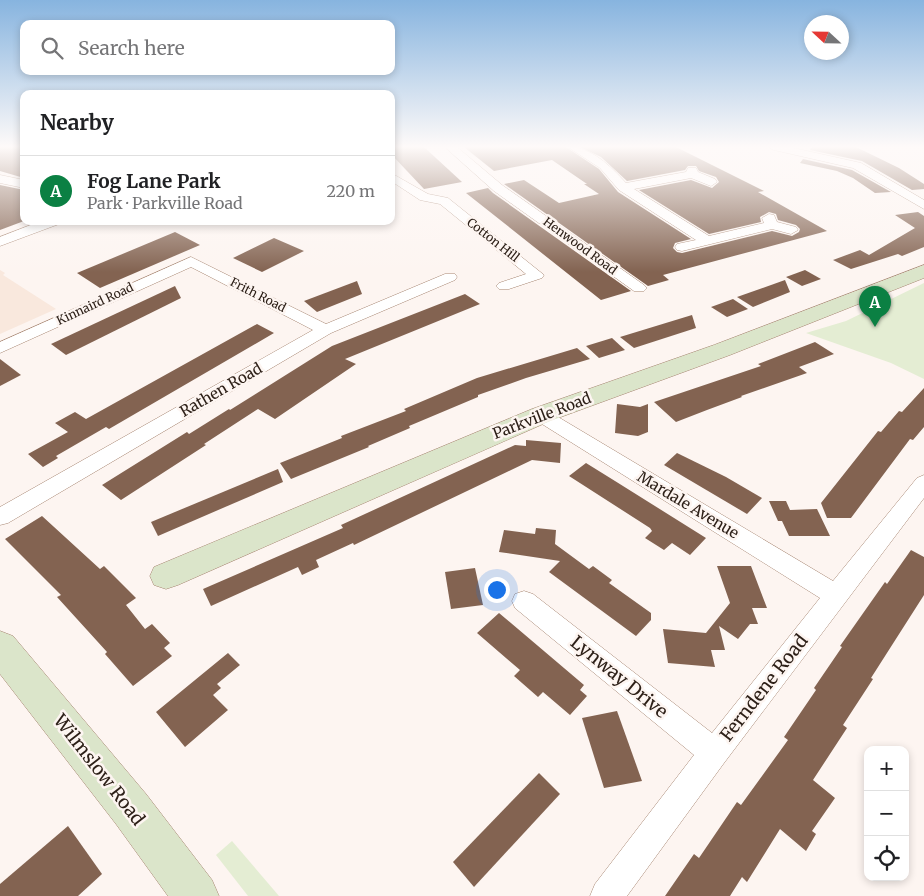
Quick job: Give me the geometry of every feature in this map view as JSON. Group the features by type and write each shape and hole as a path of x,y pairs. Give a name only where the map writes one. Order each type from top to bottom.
{"street":[{"name":"Cotton Hill","path":"411,189 424,197 444,202 537,276 504,286"},
{"name":"Henwood Road","path":"499,189 639,288"},
{"path":"625,189 707,241"},
{"path":"897,189 924,205"},
{"path":"682,247 771,221 791,230"},
{"path":"0,242 44,225"},
{"name":"Frith Road","path":"191,261 325,330"},
{"name":"Kinnaird Road","path":"0,348 191,261"},
{"name":"Parkville Road","path":"166,576 541,415 722,350 924,271"},
{"name":"Rathen Road","path":"0,517 325,330 450,278"},
{"name":"Mardale Avenue","path":"541,415 836,595"},
{"name":"Ferndene Road","path":"607,896 714,753 924,483"},
{"name":"Lynway Drive","path":"524,602 714,753"},
{"name":"Wilmslow Road","path":"0,647 131,809 196,896"}],"shaded area":[{"path":"0,270 5,273 3,275 56,309 0,334"}],"green space":[{"path":"924,283 924,379 891,363 806,333 846,321"},
{"path":"232,841 279,896 248,896 216,855"}],"building":[{"path":"0,189 20,189 20,222 0,230"},
{"path":"489,189 631,291 601,300 466,193"},
{"path":"511,189 537,189 559,203 599,194 591,189 615,189 691,239 675,243 673,248 677,252 682,253 772,231 792,236 799,232 800,229 796,225 778,220 776,214 769,212 760,217 761,222 709,234 639,190 760,189 764,191 758,192 827,231 663,275 669,280 648,286"},
{"path":"869,189 885,189 891,192 875,193"},
{"path":"918,212 924,216 924,247 902,256 898,254 851,269 833,260 860,250 869,255 915,228 895,215"},
{"path":"175,232 200,245 100,288 77,273"},
{"path":"274,238 304,251 262,272 233,258"},
{"path":"805,270 821,279 802,286 786,277"},
{"path":"785,280 790,292 753,307 737,297"},
{"path":"357,281 362,294 317,312 304,301"},
{"path":"175,286 181,298 66,355 51,344"},
{"path":"465,294 480,304 345,359 356,364 275,419 258,409 121,500 102,485 187,432 189,434 230,410 332,346"},
{"path":"733,299 748,309 727,317 711,307"},
{"path":"692,315 696,328 634,348 620,337"},
{"path":"257,324 274,333 109,429 106,427 56,456 58,458 43,467 28,454 68,432 55,423 75,412 86,419"},
{"path":"612,338 625,350 599,358 586,346"},
{"path":"815,342 834,354 799,367 807,373 741,396 676,422 654,402 761,366 758,364"},
{"path":"577,348 590,359 478,395 478,397 409,426 410,428 369,447 291,479 280,463 342,438 341,436 406,411 404,409 477,378"},
{"path":"0,359 21,375 0,386"},
{"path":"924,388 924,427 913,440 910,439 851,518 827,518 821,503 878,431 881,432 899,411 902,412"},
{"path":"617,404 640,407 648,404 648,432 638,436 615,433"},
{"path":"526,440 561,443 560,463 532,460 354,545 353,543 316,560 319,567 302,575 298,567 211,606 203,589 343,528 341,525 515,445 526,446"},
{"path":"677,453 726,477 762,498 747,514 664,465"},
{"path":"586,463 706,538 690,555 672,543 664,550 645,538 652,531 650,528 569,476"},
{"path":"278,469 283,482 158,536 151,522"},
{"path":"769,501 786,501 790,510 817,509 830,536 789,536 782,521 778,521"},
{"path":"42,516 100,569 104,566 136,598 126,605 145,629 152,624 170,643 164,648 172,656 133,686 105,654 107,652 57,597 61,595 5,539"},
{"path":"536,528 556,530 555,544 589,569 593,566 612,580 609,583 651,613 651,620 636,636 549,572 560,561 499,552 504,530 535,534"},
{"path":"911,550 924,557 924,595 871,678 873,679 843,725 847,728 813,780 835,798 812,831 816,834 806,851 780,829 747,882 742,877 730,896 665,896 694,854 699,858 737,802 741,805 788,740 784,737 816,690 814,688 842,647 840,646 885,582 887,584"},
{"path":"717,566 751,566 767,608 752,608 758,624 750,624 738,639 719,626 725,650 711,650 715,667 668,663 663,629 706,633 730,603"},
{"path":"475,568 483,605 451,609 445,572"},
{"path":"499,613 584,685 580,690 587,696 570,715 543,692 538,697 514,676 520,670 477,633"},
{"path":"228,653 240,665 217,684 221,688 213,695 228,710 185,747 156,712"},
{"path":"617,711 642,781 604,788 582,718"},
{"path":"539,773 560,794 474,887 453,862"},
{"path":"68,826 102,874 78,896 0,896 0,884"}],"place":[{"name":"Fog Lane Park","path":"875,327"}]}
